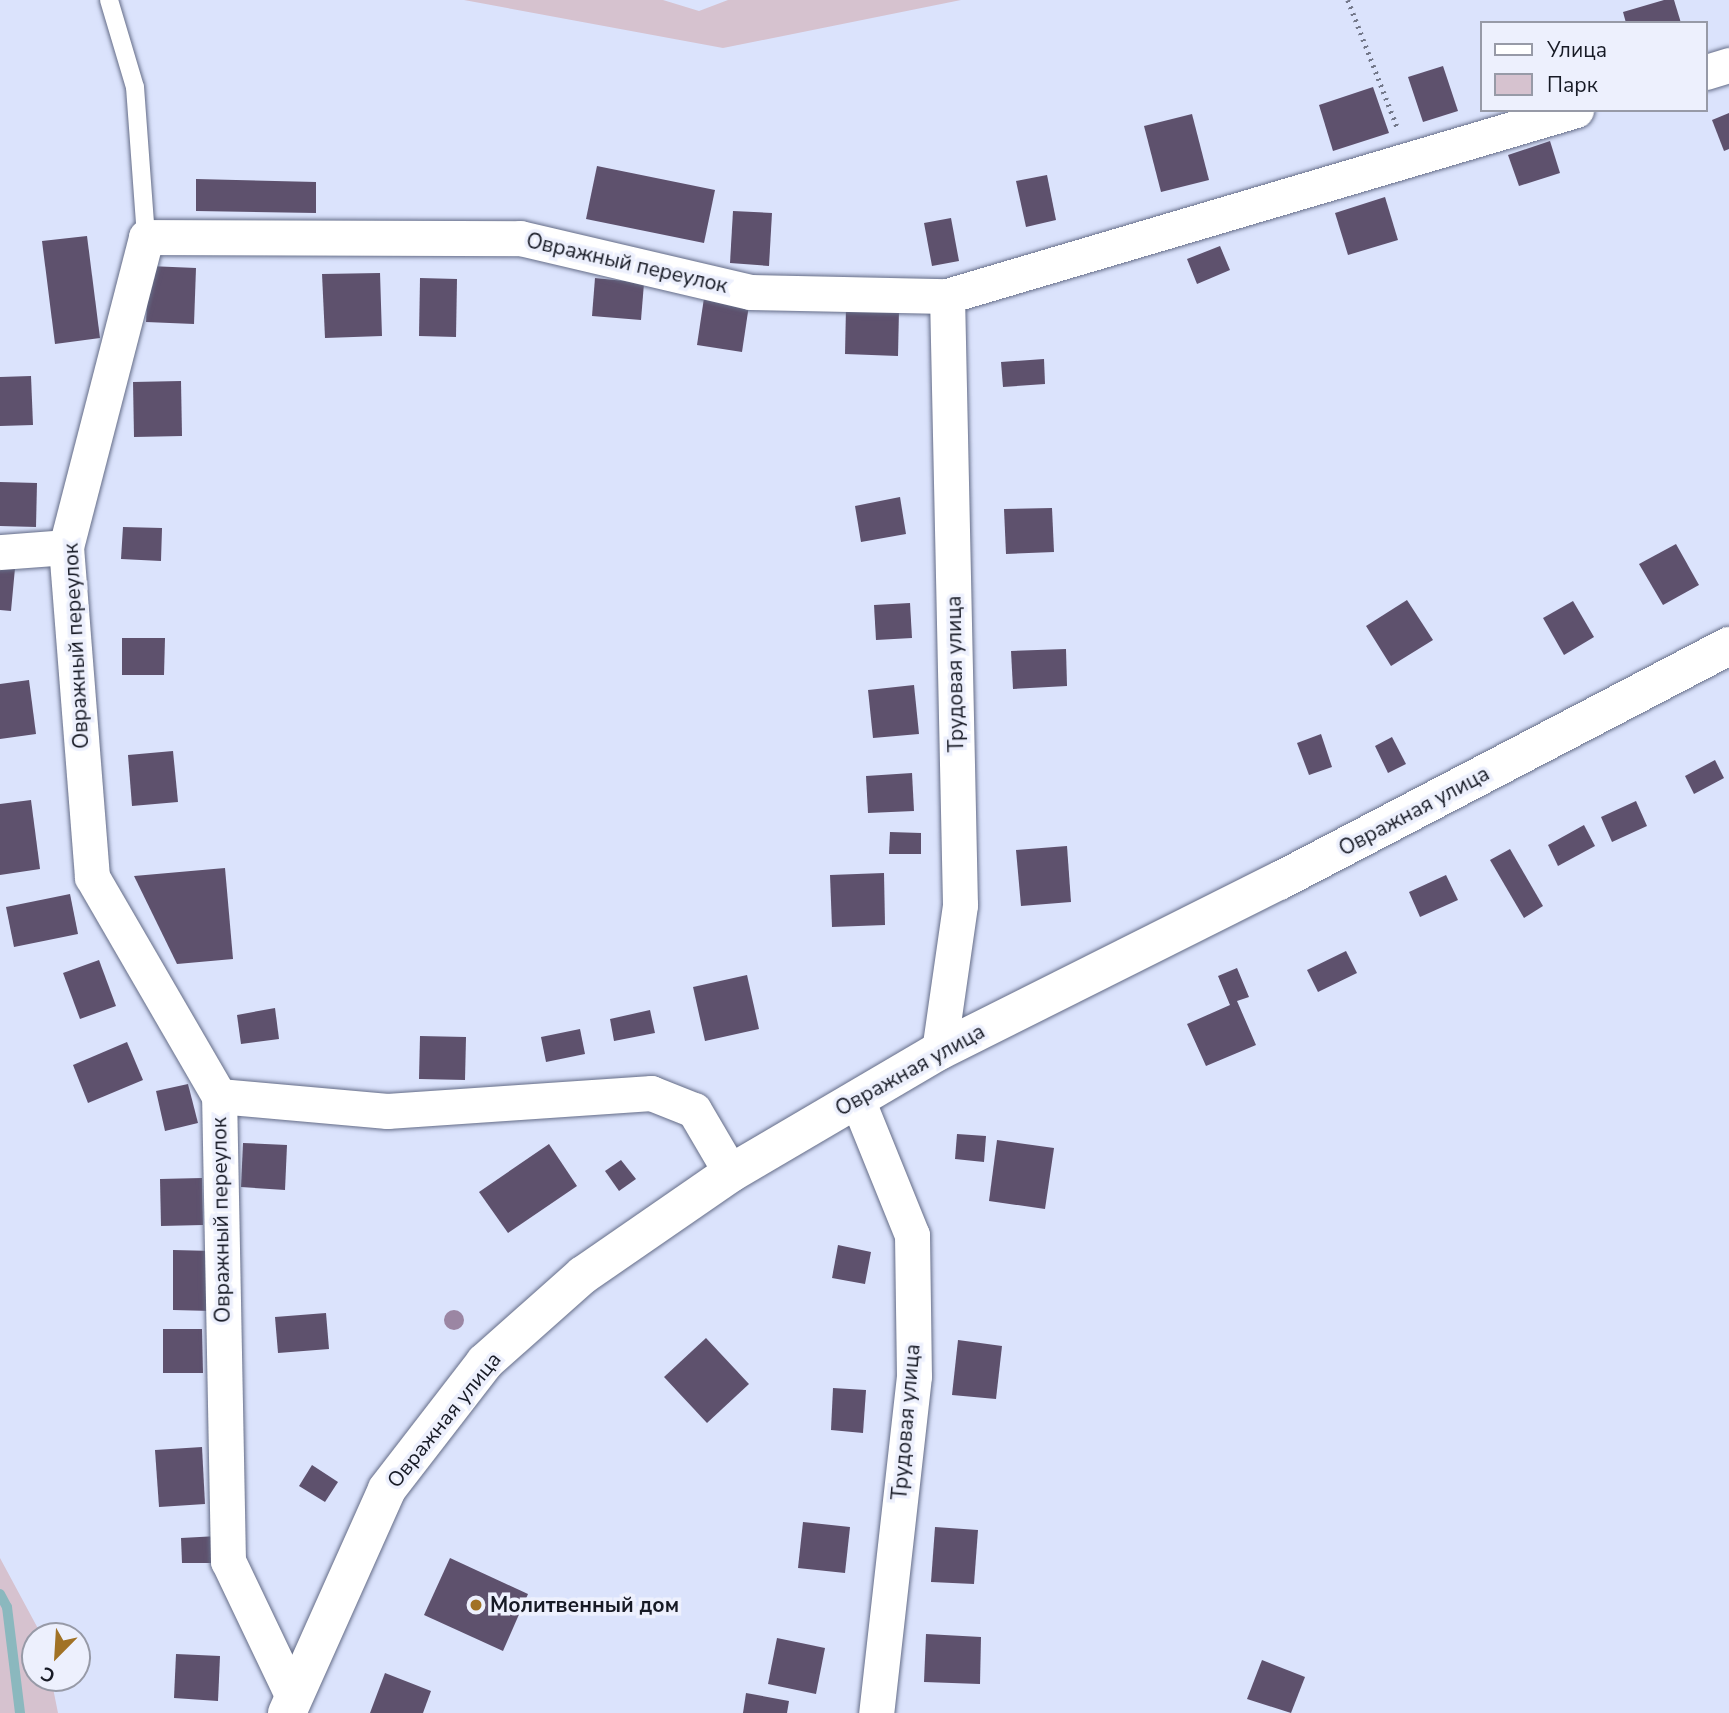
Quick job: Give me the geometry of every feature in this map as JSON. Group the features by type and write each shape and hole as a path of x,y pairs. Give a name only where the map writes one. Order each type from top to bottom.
{"street":[{"path":"1708,71 1729,65"},
{"name":"Овражный переулок","path":"290,1705 228,1561 219,1096 92,877 66,547 146,237 520,238 750,292 947,296 1569,112"},
{"name":"Трудовая улица","path":"939,1051 960,905 947,296"},
{"path":"0,552 66,547"},
{"name":"Овражная улица","path":"290,1705 387,1489 485,1362 583,1275 731,1173 939,1051 1279,881 1729,646"},
{"path":"219,1096 387,1111 651,1093 694,1110 731,1173"},
{"name":"Трудовая улица","path":"857,1099 912,1235 914,1376 876,1713"}],"lane":[{"path":"109,0 135,87 146,237"}],"path":[{"path":"1348,0 1410,159"}],"green space":[{"path":"464,0 663,0 699,11 728,0 961,0 723,48"},
{"path":"0,1558 34,1622 21,1622 21,1692 54,1692 58,1713 0,1713"}],"building":[{"path":"1664,0 1674,0 1680,21 1625,21 1623,12"},
{"path":"1443,66 1458,111 1423,122 1408,77"},
{"path":"1373,87 1389,133 1333,151 1319,105"},
{"path":"1729,113 1729,149 1724,151 1712,120"},
{"path":"1192,114 1209,180 1161,192 1144,126"},
{"path":"1550,141 1560,173 1519,186 1508,155"},
{"path":"597,166 715,190 704,243 586,219"},
{"path":"1047,175 1056,220 1026,227 1016,181"},
{"path":"196,179 316,182 316,213 196,211"},
{"path":"1385,197 1398,240 1348,255 1335,213"},
{"path":"733,211 772,213 769,266 730,263"},
{"path":"951,218 959,261 932,266 924,223"},
{"path":"87,236 100,338 55,344 42,241"},
{"path":"1220,246 1230,270 1197,284 1187,259"},
{"path":"149,266 196,268 194,324 146,322"},
{"path":"380,273 382,336 325,338 322,274"},
{"path":"420,278 457,279 456,337 419,336"},
{"path":"595,278 644,283 641,320 592,316"},
{"path":"704,298 749,305 742,352 697,345"},
{"path":"846,307 899,309 898,356 845,354"},
{"path":"1044,359 1045,384 1003,387 1001,362"},
{"path":"31,376 33,425 0,426 0,377"},
{"path":"181,381 182,436 134,437 133,382"},
{"path":"0,482 37,483 36,527 0,526"},
{"path":"900,497 906,534 861,542 855,506"},
{"path":"1052,508 1054,552 1006,554 1004,509"},
{"path":"123,527 162,528 161,561 121,559"},
{"path":"1676,544 1699,585 1663,605 1639,564"},
{"path":"0,567 15,568 11,611 0,610"},
{"path":"1407,600 1433,640 1391,666 1366,626"},
{"path":"1573,601 1594,637 1564,655 1543,618"},
{"path":"910,603 912,638 876,640 874,605"},
{"path":"122,638 165,638 164,675 122,675"},
{"path":"1066,649 1067,686 1013,689 1011,651"},
{"path":"29,680 36,734 0,739 0,684"},
{"path":"914,685 919,734 873,738 868,690"},
{"path":"1321,734 1332,767 1309,775 1297,743"},
{"path":"1392,737 1406,764 1388,773 1375,746"},
{"path":"173,751 178,802 132,806 128,755"},
{"path":"1715,760 1724,778 1694,794 1685,776"},
{"path":"912,773 914,811 868,813 866,776"},
{"path":"31,800 40,869 0,875 0,804"},
{"path":"1636,801 1647,826 1612,842 1601,817"},
{"path":"1584,825 1595,846 1558,866 1548,845"},
{"path":"890,832 921,833 921,854 889,854"},
{"path":"1067,846 1071,902 1021,906 1016,850"},
{"path":"1510,849 1543,906 1524,918 1490,860"},
{"path":"225,868 233,959 177,964 134,876"},
{"path":"884,873 885,925 832,927 830,875"},
{"path":"1446,875 1458,900 1420,917 1409,892"},
{"path":"70,894 78,934 14,947 6,907"},
{"path":"1346,951 1357,973 1318,992 1307,970"},
{"path":"99,960 116,1006 80,1019 63,973"},
{"path":"1237,968 1249,997 1237,1001 1256,1045 1206,1066 1187,1024 1230,1005 1218,976"},
{"path":"747,975 759,1029 705,1041 693,987"},
{"path":"275,1008 279,1039 241,1044 237,1015"},
{"path":"650,1010 655,1033 614,1041 610,1019"},
{"path":"580,1029 585,1054 546,1062 541,1037"},
{"path":"420,1036 466,1037 465,1080 419,1079"},
{"path":"127,1042 143,1080 88,1103 73,1065"},
{"path":"188,1084 198,1123 165,1131 156,1091"},
{"path":"957,1134 986,1136 984,1162 955,1159"},
{"path":"997,1140 1054,1148 1045,1209 989,1201"},
{"path":"243,1143 287,1145 285,1190 241,1187"},
{"path":"549,1144 577,1186 508,1233 479,1192"},
{"path":"621,1160 636,1179 619,1191 605,1171"},
{"path":"202,1178 203,1225 161,1226 160,1179"},
{"path":"838,1245 871,1252 865,1284 832,1278"},
{"path":"173,1250 213,1251 212,1311 173,1310"},
{"path":"326,1313 329,1349 278,1353 275,1317"},
{"path":"163,1329 202,1329 203,1373 163,1373"},
{"path":"706,1338 749,1384 707,1423 664,1377"},
{"path":"958,1340 1002,1346 996,1399 952,1395"},
{"path":"833,1388 866,1390 863,1433 831,1430"},
{"path":"202,1447 205,1504 159,1507 155,1450"},
{"path":"312,1465 338,1482 325,1502 299,1486"},
{"path":"803,1522 850,1527 845,1573 798,1568"},
{"path":"935,1527 978,1530 974,1584 931,1582"},
{"path":"218,1536 218,1563 182,1563 181,1538"},
{"name":"Молитвенный дом","path":"450,1558 528,1594 503,1651 424,1615"},
{"path":"926,1634 981,1637 980,1684 924,1682"},
{"path":"777,1638 825,1648 816,1694 768,1684"},
{"path":"176,1654 220,1656 218,1701 174,1698"},
{"path":"1262,1660 1305,1677 1291,1713 1247,1699"},
{"path":"385,1673 431,1691 423,1713 370,1713"},
{"path":"746,1693 789,1701 787,1713 743,1713"}],"waterway":[{"path":"0,1594 7,1607 20,1713"}],"place":[{"name":"Молитвенный дом","path":"476,1605"}]}
